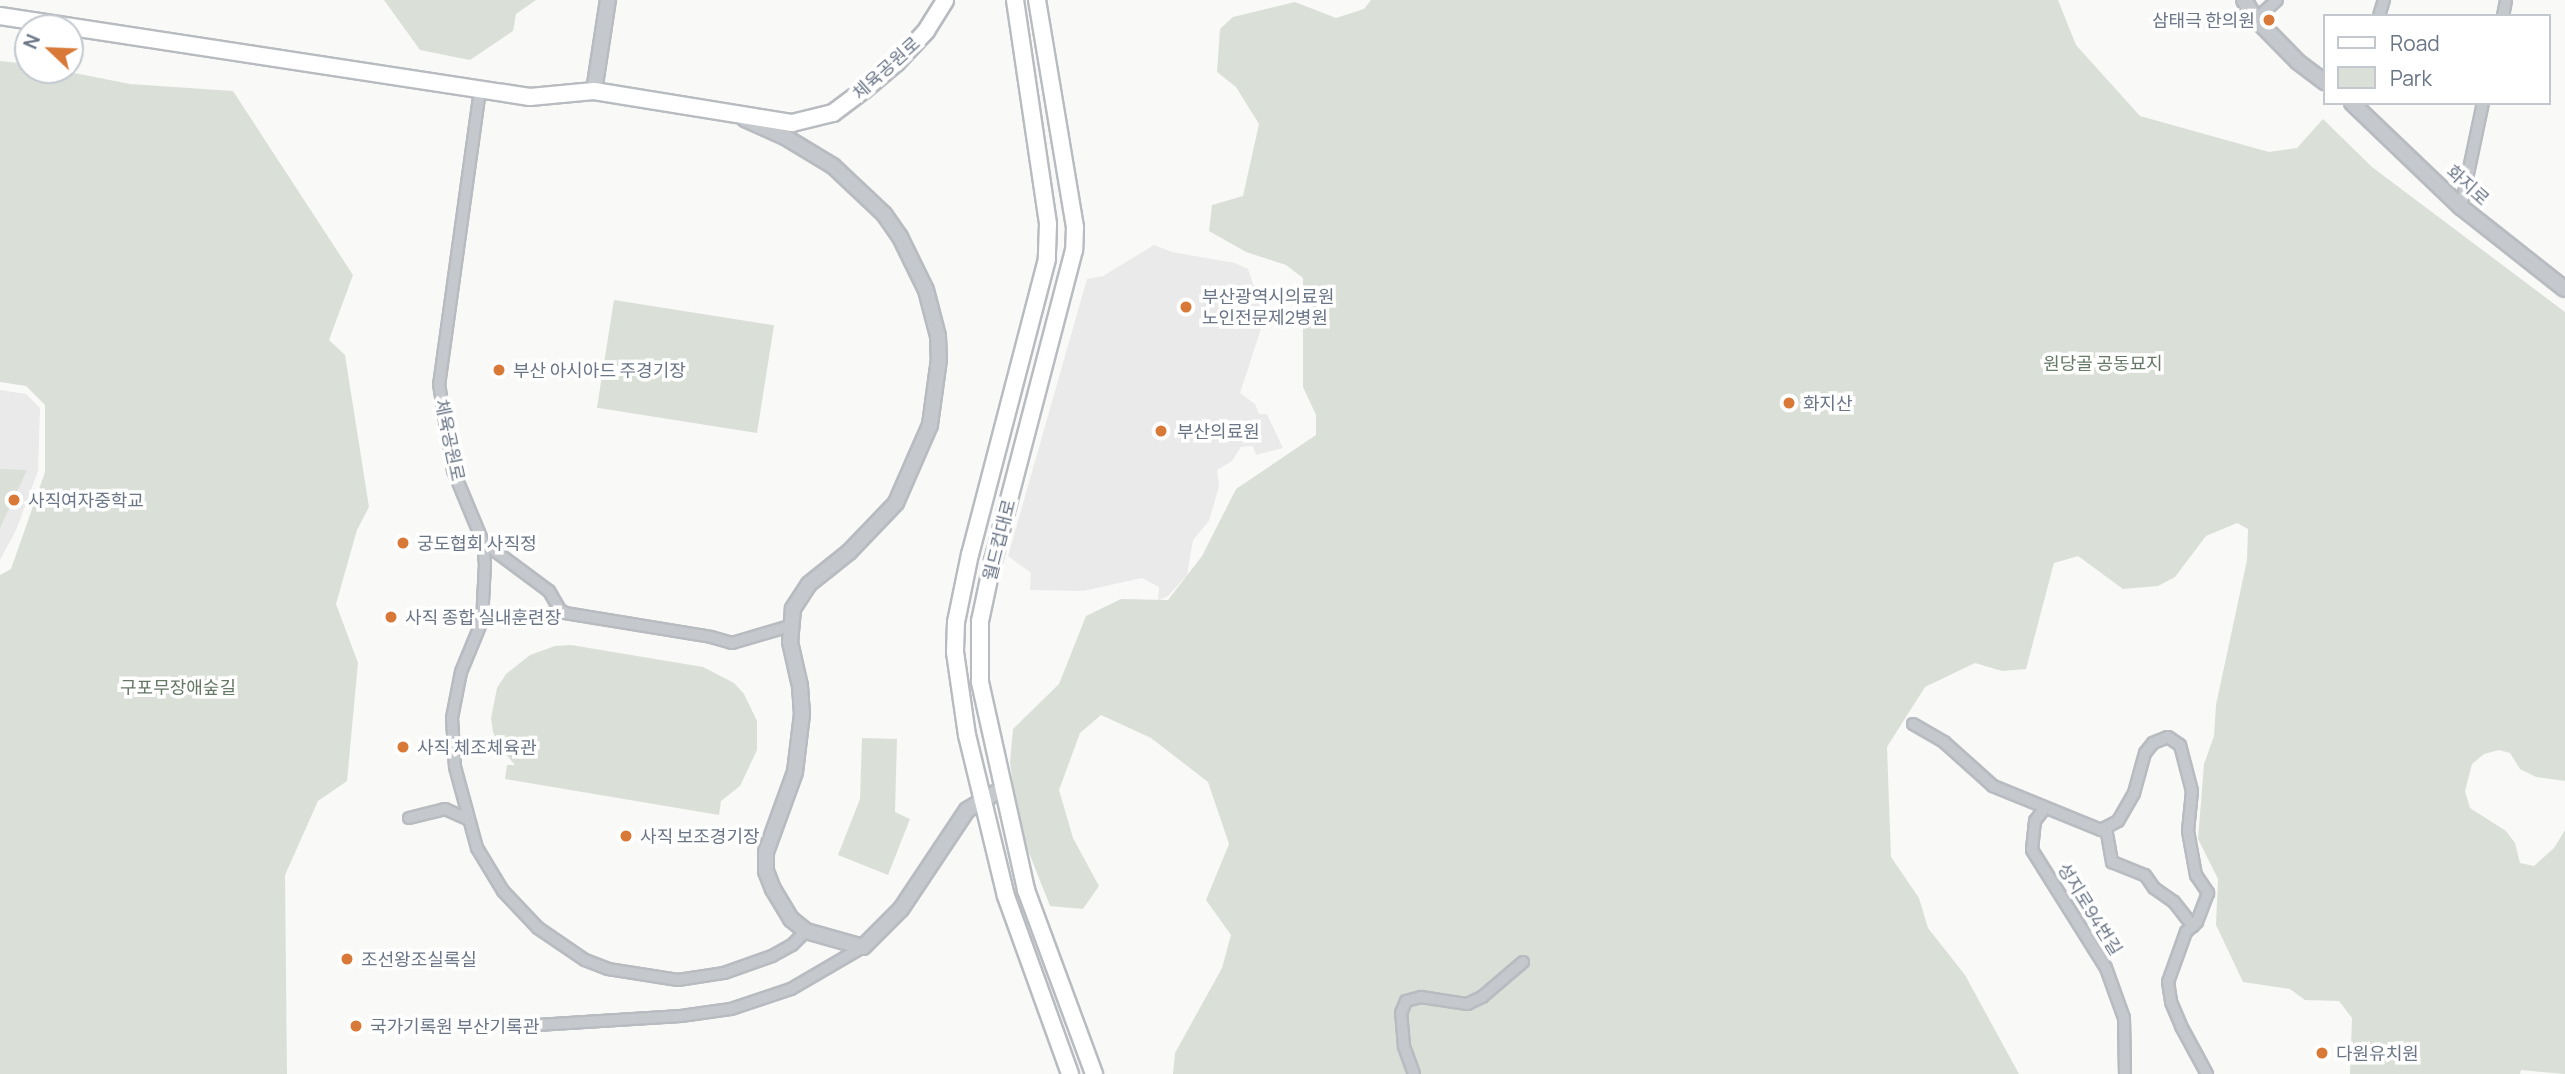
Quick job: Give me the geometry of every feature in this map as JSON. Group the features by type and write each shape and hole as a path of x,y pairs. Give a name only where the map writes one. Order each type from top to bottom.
{"main road":[{"name":"체육공원로","path":"0,16 530,97 594,91 738,117 792,123 833,114 896,63 926,31 945,0"},
{"name":"월드컵대로","path":"1015,0 1048,224 1047,258 970,554 956,622 958,687 981,800 1006,896 1070,1074"},
{"name":"월드컵대로","path":"1037,0 1075,227 1074,250 980,621 980,682 1026,890 1094,1074"}],"street":[{"path":"594,91 608,0"},
{"path":"2244,0 2256,19 2298,62 2324,81"},
{"path":"2256,19 2277,0"},
{"name":"체육공원로","path":"480,90 439,384 453,470 483,542 485,598 482,621 461,672 452,718 455,767 467,819 489,871 521,912 573,953 608,969 678,980 724,973 772,956 792,945 806,931"},
{"name":"화지로","path":"2354,105 2460,206 2565,289"},
{"path":"2460,206 2483,105"},
{"path":"738,117 785,137 833,166 884,214 915,265 933,310 938,336 938,381 923,447 896,503 849,552 809,584 799,596 790,626 790,642 800,686 800,746 788,796 766,852 766,871 782,906 806,931 863,947"},
{"path":"483,542 549,591 560,610 565,613 711,637 732,643 790,626"},
{"path":"1913,724 1944,742 1993,786 2023,796 2044,809 2079,823 2106,828 2118,821 2134,793 2145,753 2153,743 2168,737 2180,744 2192,791 2188,831 2196,875 2208,893 2207,902 2193,926 2186,932 2175,956 2168,982 2171,1002 2180,1026 2207,1074"},
{"path":"537,1025 681,1016 742,1006 791,989 863,947 901,909 956,823 981,800 1002,789"},
{"path":"409,818 445,809 467,819"},
{"name":"성지로94번길","path":"2044,809 2035,821 2032,850 2106,968 2124,1018 2125,1074"},
{"path":"2106,828 2112,862 2145,875 2154,888 2181,909 2193,926"},
{"path":"1414,1074 1404,1045 1401,1013 1406,1001 1421,997 1467,1004 1482,997 1523,962"}],"shaded area":[{"path":"1154,245 1172,252 1235,263 1248,269 1259,301 1262,326 1240,393 1255,404 1259,414 1267,414 1283,448 1256,455 1253,446 1241,447 1232,461 1217,470 1219,486 1209,521 1193,540 1187,575 1168,596 1158,600 1159,587 1142,578 1083,591 1030,590 1031,573 1008,556 1087,279 1103,276"},
{"name":"사직여자중학교","path":"0,390 26,394 40,408 38,471 16,530 0,560"}],"green space":[{"path":"384,0 536,0 516,14 513,31 470,60 420,50"},
{"name":"원당골 공동묘지","path":"1371,0 2058,0 2076,45 2140,116 2269,152 2297,148 2323,119 2372,167 2565,312 2565,781 2536,777 2520,769 2510,753 2499,750 2484,754 2472,764 2465,791 2470,808 2506,831 2515,843 2520,863 2534,866 2554,848 2565,830 2565,1074 2521,1070 2520,1074 2350,1074 2352,1018 2339,1001 2305,1000 2290,989 2243,982 2216,925 2218,879 2198,839 2204,764 2214,736 2216,705 2247,560 2248,529 2237,523 2206,536 2175,577 2158,586 2123,589 2078,556 2054,563 2026,669 2002,671 1975,663 1925,687 1887,747 1891,857 1919,898 1928,928 1965,975 2019,1074 1173,1074 1175,1053 1222,968 1231,935 1206,900 1229,844 1208,782 1151,738 1101,715 1080,733 1059,790 1073,838 1099,886 1083,909 1050,906 1018,825 1010,762 1013,729 1059,684 1086,616 1121,599 1168,600 1202,556 1236,489 1316,435 1316,415 1303,387 1303,278 1286,265 1246,252 1209,231 1212,205 1243,196 1259,124 1236,87 1217,72 1220,29 1233,17 1295,2 1336,18 1364,9"},
{"name":"구포무장애숲길","path":"0,61 14,62 14,84 84,84 84,75 130,84 233,91 353,275 329,340 345,355 369,507 357,530 336,604 358,663 347,781 318,801 285,875 287,1074 0,1074 0,575 11,569 45,472 45,405 26,386 0,382"},
{"path":"614,300 774,325 757,433 597,408"},
{"path":"0,469 27,470 0,528"},
{"path":"571,645 703,667 734,683 744,694 757,721 757,750 740,786 721,801 719,815 505,779 507,765 515,765 499,746 493,732 491,718 497,688 506,674 530,655 555,646"},
{"path":"862,738 897,739 895,812 910,819 888,875 838,855 860,799"}],"place":[{"name":"삼태극 한의원","path":"2269,20"},
{"name":"부산광역시의료원 노인전문제2병원","path":"1186,307"},
{"name":"부산 아시아드 주경기장","path":"499,370"},
{"name":"화지산","path":"1789,403"},
{"name":"부산의료원","path":"1161,431"},
{"name":"사직여자중학교","path":"14,500"},
{"name":"궁도협회 사직정","path":"403,543"},
{"name":"사직 종합 실내훈련장","path":"391,617"},
{"name":"사직 체조체육관","path":"403,747"},
{"name":"사직 보조경기장","path":"626,836"},
{"name":"조선왕조실록실","path":"347,959"},
{"name":"국가기록원 부산기록관","path":"356,1026"},
{"name":"다원유치원","path":"2322,1053"}]}
